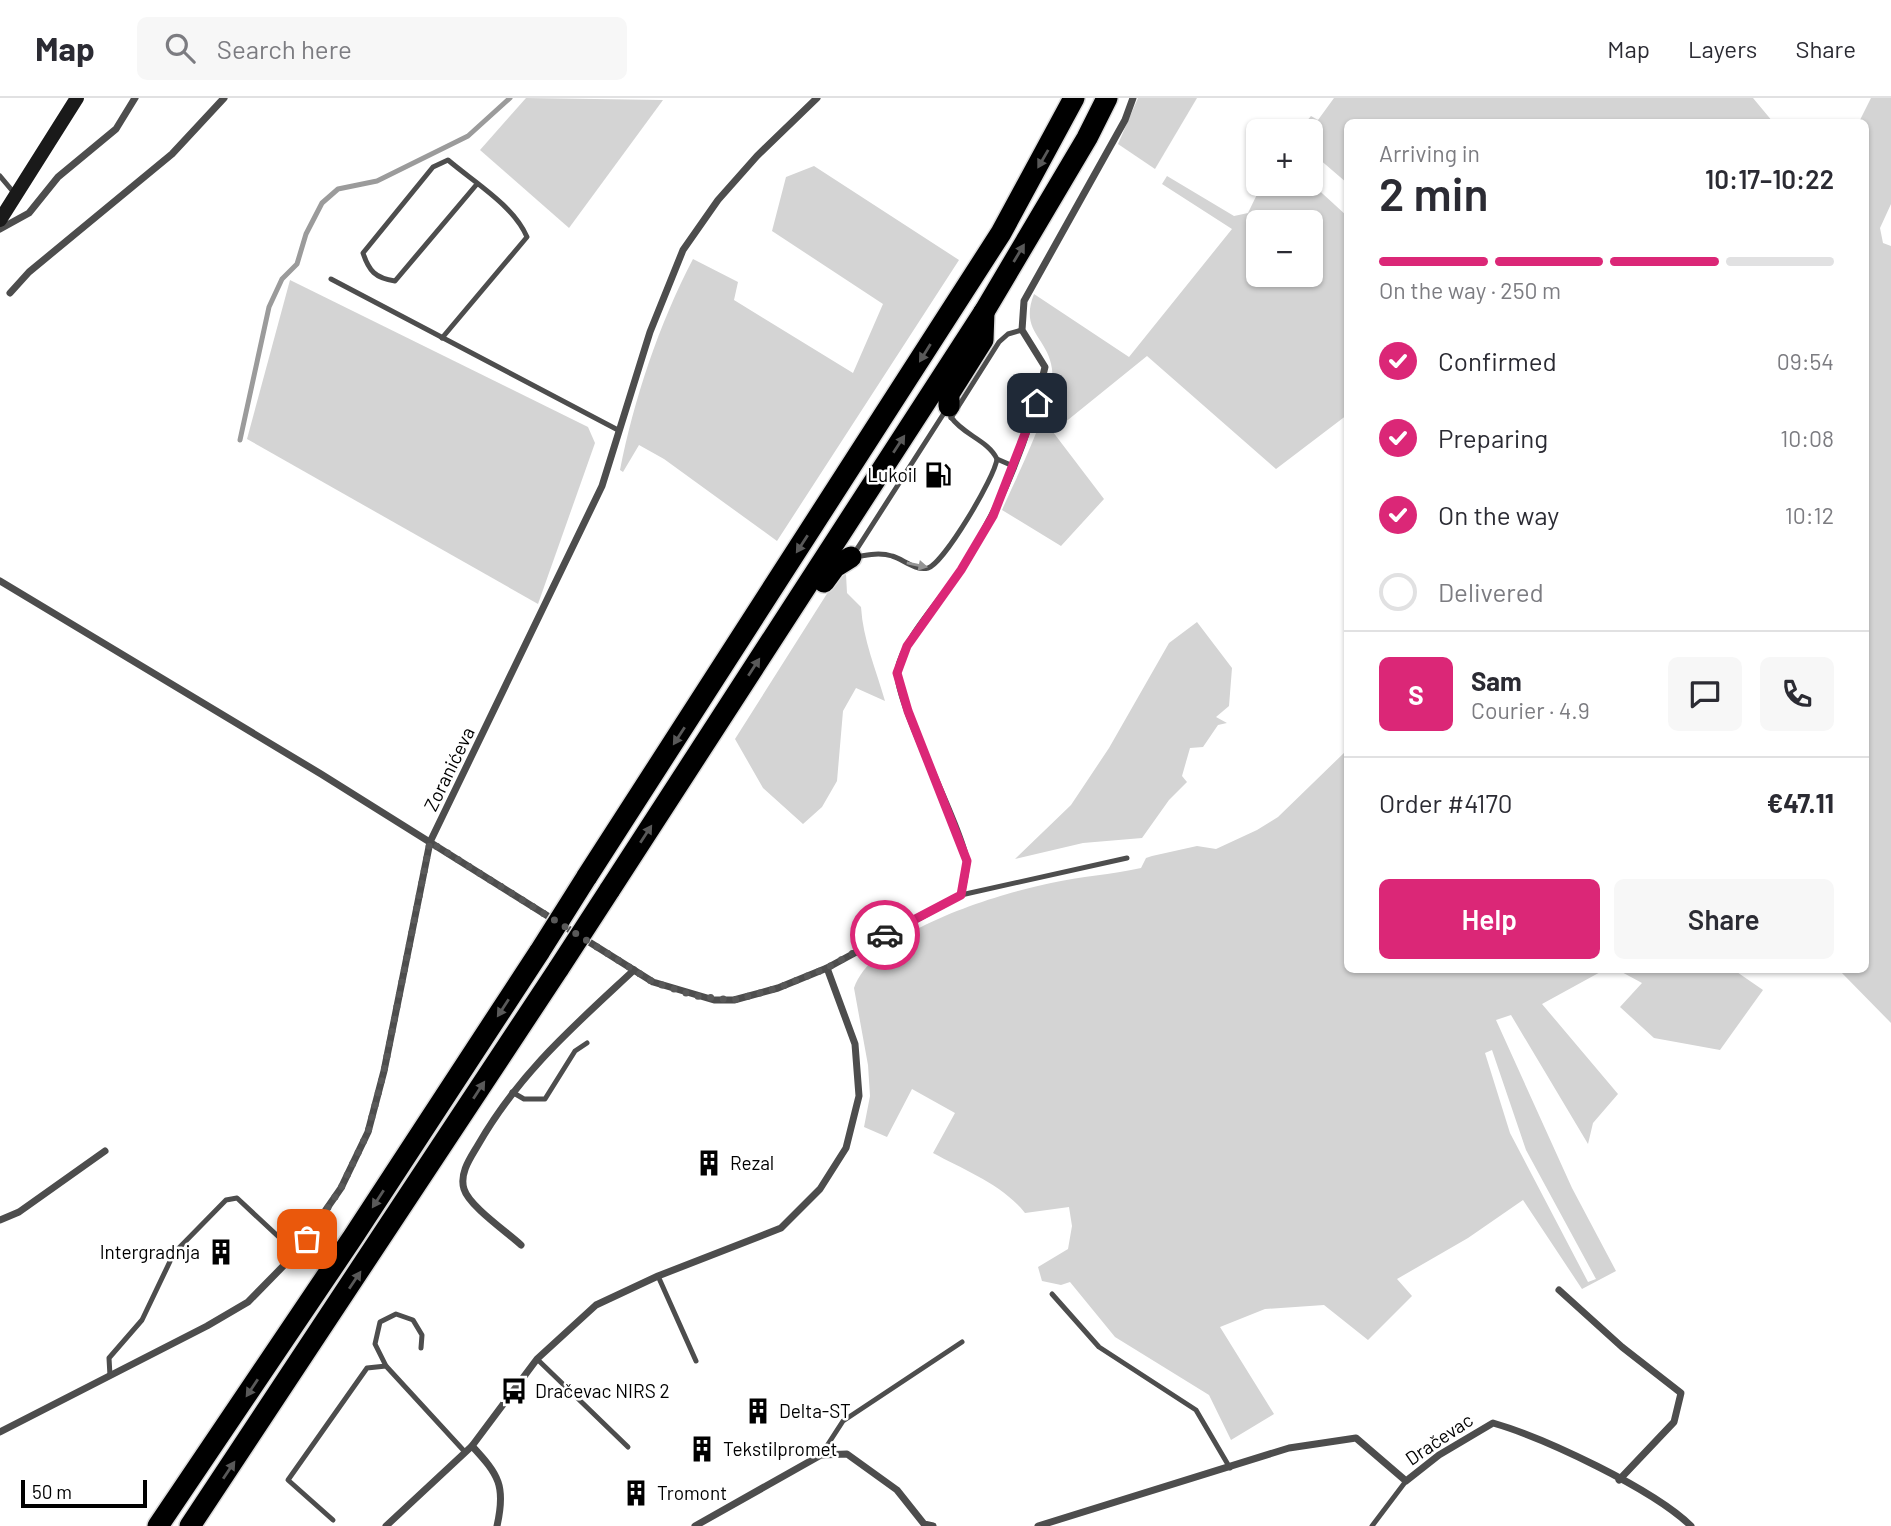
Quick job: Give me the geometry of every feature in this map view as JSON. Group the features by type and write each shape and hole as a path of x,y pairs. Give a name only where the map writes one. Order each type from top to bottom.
{"highway":[{"path":"158,1526 353,1237 540,951 1001,233 1074,98"},
{"path":"190,1526 559,968 984,312 1087,138 1107,98"},
{"path":"950,412 949,394 984,340 984,312"},
{"path":"796,604 816,595 835,567 851,557"}],"main road":[{"path":"0,220 11,188 76,98"}],"street":[{"path":"0,229 29,213 58,177 116,129 135,98"},
{"path":"10,293 29,272 172,154 224,98"},
{"name":"Zoranićeva","path":"0,1432 248,1302 296,1253 341,1188 368,1132 384,1071 430,842 602,486 650,332 683,250 718,200 757,156 817,98"},
{"path":"0,581 430,842 653,982 695,996 734,1000 778,988 827,968 961,895 967,861 908,711 897,673 907,646 961,570 993,516 1037,403 1045,367 1022,330 1024,301 1125,120 1133,98"},
{"path":"386,1526 472,1446 537,1359 596,1305 658,1276 781,1228 820,1189 846,1147 859,1096 855,1044 827,968"},
{"path":"521,1245 475,1204 464,1189 465,1169 512,1092 534,1065 634,970"},
{"path":"0,1220 19,1212 105,1151"},
{"path":"1559,1290 1622,1347 1681,1393 1674,1422 1619,1480"},
{"name":"Dračevac","path":"1038,1526 1289,1448 1356,1438 1406,1480 1439,1455 1493,1423 1516,1430 1619,1480 1676,1511 1691,1526"},
{"path":"472,1446 497,1472 503,1500 497,1526"},
{"path":"695,1526 821,1455 847,1454 897,1490 924,1524 933,1526"}],"lane":[{"path":"442,338 527,237 520,220 477,184 448,160 433,167 363,253 369,271 382,279 395,281 477,184"},
{"path":"0,176 11,188"},
{"path":"0,190 11,188"},
{"path":"331,279 618,430"},
{"path":"851,557 999,342 1008,334 1022,330"},
{"path":"851,557 891,555 915,567 927,568 936,563 970,515 994,474 997,459 994,452 960,428 950,412"},
{"path":"997,459 1013,466"},
{"path":"961,895 1127,858"},
{"path":"512,1092 524,1099 545,1099 575,1051 587,1043"},
{"path":"110,1376 109,1359 142,1320 174,1253 226,1200 237,1198 296,1253"},
{"path":"658,1276 696,1361"},
{"path":"1052,1294 1099,1347 1196,1410 1230,1468"},
{"path":"421,1348 422,1335 413,1320 396,1314 380,1322 374,1344 386,1366 465,1452"},
{"path":"821,1455 843,1421 962,1342"},
{"path":"537,1359 628,1447"},
{"path":"333,1521 288,1480 367,1368 386,1366"},
{"path":"1373,1526 1406,1480"}],"shaded area":[{"path":"526,98 663,100 569,228 480,150"},
{"path":"1138,98 1197,98 1155,169 1118,144"},
{"path":"1334,98 1753,98 1770,119 1344,119 1344,180 1323,162 1323,119 1319,119"},
{"path":"1871,98 1891,98 1891,204 1880,228 1883,243 1891,246 1891,1023 1842,973 1869,973 1869,119 1860,119"},
{"path":"814,166 959,260 777,541 664,459 639,445 623,472 620,470 649,362 669,309 693,259 738,282 734,300 853,373 883,304 772,231 786,177"},
{"path":"1167,176 1234,216 1246,213 1246,287 1323,287 1323,210 1249,210 1256,196 1323,194 1344,213 1344,417 1276,469 1147,356 1053,432 1104,499 1061,546 1002,510 1033,440 1052,383 1049,358 1030,317 1034,294 1129,357 1232,229 1162,184"},
{"path":"290,280 588,427 595,443 538,604 247,439"},
{"path":"846,574 847,593 861,607 867,643 885,701 856,688 843,711 837,781 822,807 803,824 763,788 735,739 835,581"},
{"path":"1197,622 1232,668 1229,706 1216,717 1227,723 1218,725 1203,747 1190,748 1182,776 1187,782 1169,800 1142,838 1083,843 1015,859 1071,805 1109,748 1169,643"},
{"path":"1344,753 1344,973 1599,973 1542,1004 1618,1094 1593,1123 1588,1144 1511,1015 1496,1020 1572,1188 1616,1271 1582,1289 1523,1200 1468,1238 1397,1279 1412,1296 1368,1340 1324,1305 1265,1309 1220,1327 1274,1414 1231,1440 1209,1395 1115,1337 1070,1282 1061,1285 1042,1281 1038,1267 1068,1249 1072,1226 1069,1207 1025,1213 994,1186 933,1153 955,1113 912,1089 887,1137 864,1127 870,1096 868,1065 854,988 866,967 886,949 911,932 970,906 1062,881 1141,868 1146,858 1152,856 1197,846 1216,849 1278,817","holes":["1492,1050 1526,1150 1596,1279 1588,1282 1510,1133 1485,1053"]},
{"path":"1624,973 1738,973 1763,990 1720,1050 1654,1038 1620,1007 1642,983"}],"waterway":[{"path":"240,440 269,307 282,279 297,264 306,234 322,203 338,189 377,181 468,136 510,98"}],"way so far":[{"path":"307,1239 341,1188 368,1132 384,1071 430,842 653,982 714,1000 734,1000 778,988 827,968 885,935"}],"place":[{"name":"Lukoil","path":"938,475"},
{"name":"Rezal","path":"709,1163"},
{"name":"Intergradnja","path":"221,1252"},
{"name":"Dračevac NIRS 2","path":"514,1391"},
{"name":"Delta-ST","path":"758,1411"},
{"name":"Tekstilpromet","path":"702,1449"},
{"name":"Tromont","path":"636,1493"}],"route":[{"path":"885,935 961,895 967,861 933,767 908,711 897,673 907,646 961,570 993,516 1037,403"}]}
